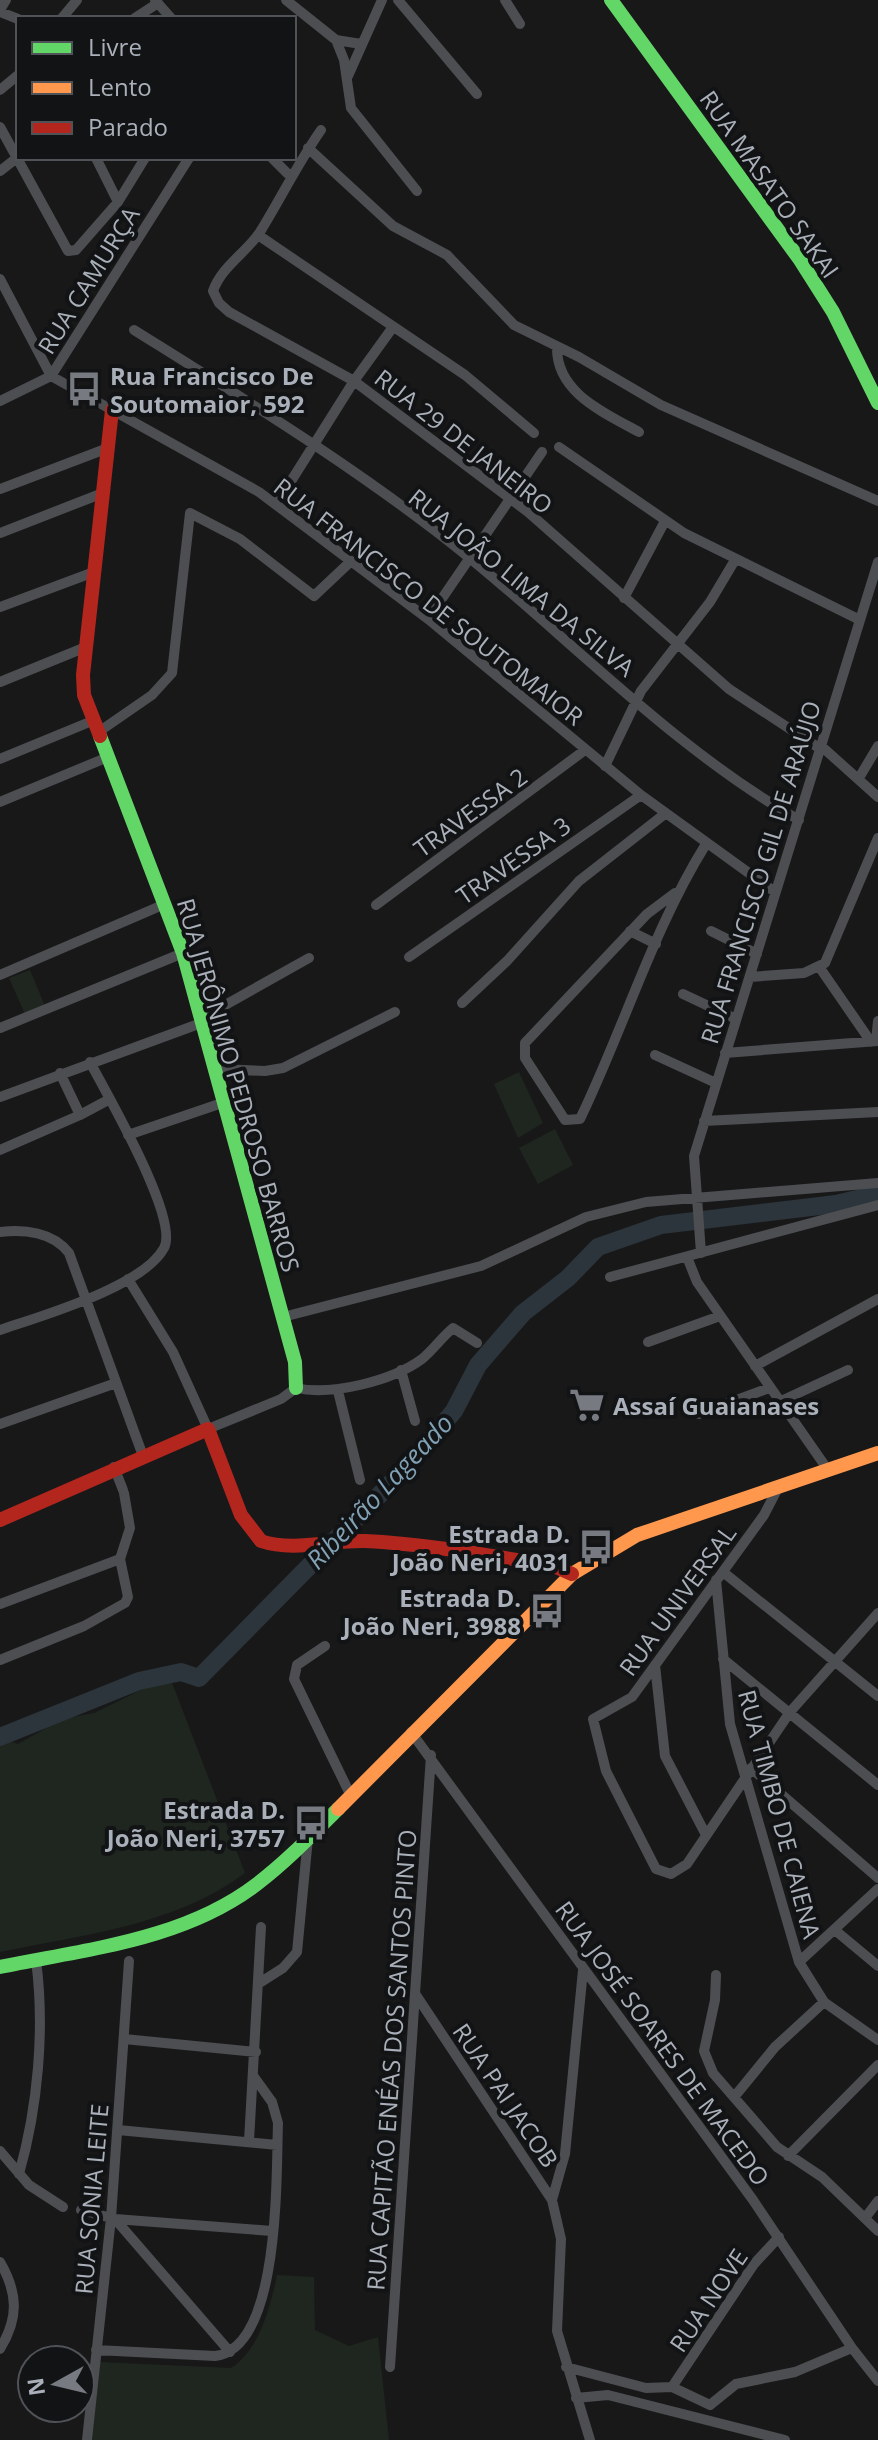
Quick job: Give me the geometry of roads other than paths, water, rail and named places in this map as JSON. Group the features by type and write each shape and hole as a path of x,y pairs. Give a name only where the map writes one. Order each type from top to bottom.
{"street":[{"path":"0,11 6,0"},
{"path":"64,16 77,0"},
{"path":"286,0 336,40 361,44"},
{"path":"347,78 382,0"},
{"path":"398,0 477,94"},
{"path":"505,0 520,24"},
{"name":"RUA MASATO SAKAI","path":"611,0 800,260 833,312 878,403"},
{"path":"137,16 156,1 169,16"},
{"path":"336,40 347,78 351,108 417,191"},
{"path":"0,90 16,77"},
{"path":"0,127 16,154"},
{"path":"321,130 290,176 258,235 465,375 534,433"},
{"path":"308,148 393,226 447,255 503,316 661,405 878,501"},
{"path":"0,171 16,159"},
{"path":"20,160 65,249 70,252 118,202 144,160"},
{"path":"97,160 118,202"},
{"name":"RUA CAMURÇA","path":"0,401 51,376 188,160"},
{"path":"274,160 290,176"},
{"name":"RUA 29 DE JANEIRO","path":"258,235 229,266 213,291 219,303 229,312 354,381 509,498 729,689 819,747 878,797"},
{"path":"0,279 51,376"},
{"path":"276,505 354,381 393,327"},
{"name":"RUA JOÃO LIMA DA SILVA","path":"134,330 315,444 469,558 636,701 767,802 799,820"},
{"path":"557,347 560,369 573,390 639,432"},
{"name":"RUA FRANCISCO DE SOUTOMAIOR","path":"51,376 224,470 276,505 349,563 428,619 641,795 775,892"},
{"name":"RUA JERÔNIMO PEDROSO BARROS","path":"112,410 86,647 84,695 183,953 295,1362 296,1388"},
{"path":"559,447 665,521 735,560 858,619"},
{"path":"0,489 108,448"},
{"path":"428,619 542,452"},
{"path":"0,533 103,493"},
{"path":"0,759 95,727 152,695 172,673 190,513 240,539 314,596 349,563"},
{"path":"624,598 665,521"},
{"path":"605,766 636,701 735,560"},
{"name":"RUA FRANCISCO GIL DE ARAÚJO","path":"701,1253 694,1156 878,562"},
{"path":"0,607 94,572"},
{"path":"0,682 86,647"},
{"path":"859,778 878,746"},
{"name":"TRAVESSA 2","path":"376,905 585,750"},
{"path":"0,802 108,757"},
{"name":"TRAVESSA 3","path":"409,957 641,795"},
{"path":"462,1003 507,961 579,881 666,813"},
{"path":"750,977 778,977 820,968 829,957 878,838"},
{"path":"675,893 630,931 525,1043 525,1058 565,1120 576,1122 580,1119 609,1059 675,893 706,844"},
{"path":"0,975 165,904"},
{"path":"630,931 656,944"},
{"path":"711,931 757,954"},
{"path":"0,1028 183,953"},
{"path":"0,1097 203,1020 309,958"},
{"path":"820,968 875,1042"},
{"path":"683,994 736,1019"},
{"path":"217,1069 265,1071 283,1068 395,1012"},
{"path":"875,1042 878,1021"},
{"path":"725,1053 875,1042"},
{"path":"655,1055 716,1083"},
{"path":"0,1330 87,1299 128,1279 159,1254 166,1237 155,1194 90,1062"},
{"path":"60,1073 80,1115"},
{"path":"0,1150 110,1099"},
{"path":"128,1135 225,1102"},
{"path":"704,1121 878,1112"},
{"path":"283,1317 481,1266 586,1217 695,1195 878,1183"},
{"path":"610,1277 878,1205"},
{"path":"0,1232 26,1232 63,1244 87,1299 143,1456"},
{"path":"687,1257 697,1282 828,1470"},
{"path":"128,1279 173,1352 248,1528 261,1542 405,1543 554,1566 572,1574"},
{"path":"755,1366 878,1299"},
{"path":"648,1342 720,1316"},
{"path":"0,1520 114,1467 281,1399 296,1388 322,1393 338,1391 401,1370 424,1357 453,1328 477,1343"},
{"path":"401,1370 415,1421"},
{"path":"779,1402 848,1370"},
{"path":"0,1424 116,1383"},
{"path":"699,1414 769,1388"},
{"path":"338,1391 360,1480"},
{"path":"0,1967 153,1935 206,1915 256,1885 309,1838 369,1766 393,1751 572,1574 637,1535 878,1453"},
{"path":"0,1660 121,1607 128,1597 120,1559 130,1528 124,1492 114,1467"},
{"name":"RUA UNIVERSAL","path":"706,1835 679,1870 671,1874 656,1869 606,1771 593,1719 632,1697 764,1515 778,1488"},
{"path":"0,1604 120,1559"},
{"path":"720,1576 836,1659 878,1696"},
{"name":"RUA TIMBO DE CAIENA","path":"720,1576 727,1709 748,1772 799,1962 824,2002"},
{"path":"655,1665 665,1756 706,1835 790,1712 878,1613"},
{"path":"325,1646 297,1665 294,1679 348,1792"},
{"path":"723,1659 878,1785"},
{"name":"RUA JOSÉ SOARES DE MACEDO","path":"411,1732 431,1755 583,1970 779,2237 852,2348 878,2381"},
{"name":"RUA CAPITÃO ENÉAS DOS SANTOS PINTO","path":"390,2367 431,1755"},
{"path":"748,1772 878,1878"},
{"path":"239,1895 251,1878 348,1792"},
{"path":"261,1982 283,1968 297,1952 309,1838"},
{"path":"288,1856 304,1880"},
{"path":"799,1962 878,1889"},
{"path":"249,2141 261,1982 261,1927"},
{"path":"836,1931 878,1966"},
{"path":"19,2174 28,2137 38,2043 40,2000 36,1960"},
{"name":"RUA SONIA LEITE","path":"96,2350 113,2218 129,1961"},
{"path":"552,2200 565,2154 583,1970"},
{"path":"716,1975 715,2000 704,2051 713,2073 788,2156 822,2177 878,2231"},
{"name":"RUA PAI JACOB","path":"416,1995 552,2200 558,2220 561,2260 557,2331 590,2440"},
{"path":"735,2096 775,2047 824,2002 878,2040"},
{"path":"124,2039 256,2052"},
{"path":"788,2156 878,2065"},
{"path":"96,2350 204,2356 230,2352 247,2337 262,2300 272,2231 277,2145 276,2112 254,2077"},
{"path":"118,2130 277,2145"},
{"path":"0,2151 42,2197 63,2207"},
{"path":"865,2218 878,2201"},
{"path":"81,2210 113,2218 272,2231"},
{"path":"113,2218 230,2352"},
{"name":"RUA NOVE","path":"672,2387 754,2264 779,2237"},
{"path":"0,2262 15,2316 0,2349"},
{"path":"566,2367 646,2388 672,2387 701,2404 710,2405 736,2384 795,2372 852,2348"},
{"path":"576,2398 608,2395 785,2440"}],"waterway":[{"name":"Ribeirão Lageado","path":"0,1737 139,1681 181,1672 199,1678 404,1470 454,1411 478,1365 523,1313 568,1278 598,1247 661,1225 836,1204 878,1194"}],"place":[{"name":"Rua Francisco De Soutomaior, 592","path":"84,389"},
{"name":"Assaí Guaianases","path":"587,1405"},
{"name":"Estrada D. João Neri, 4031","path":"596,1547"},
{"name":"Estrada D. João Neri, 3988","path":"547,1611"},
{"name":"Estrada D. João Neri, 3757","path":"311,1823"}]}
